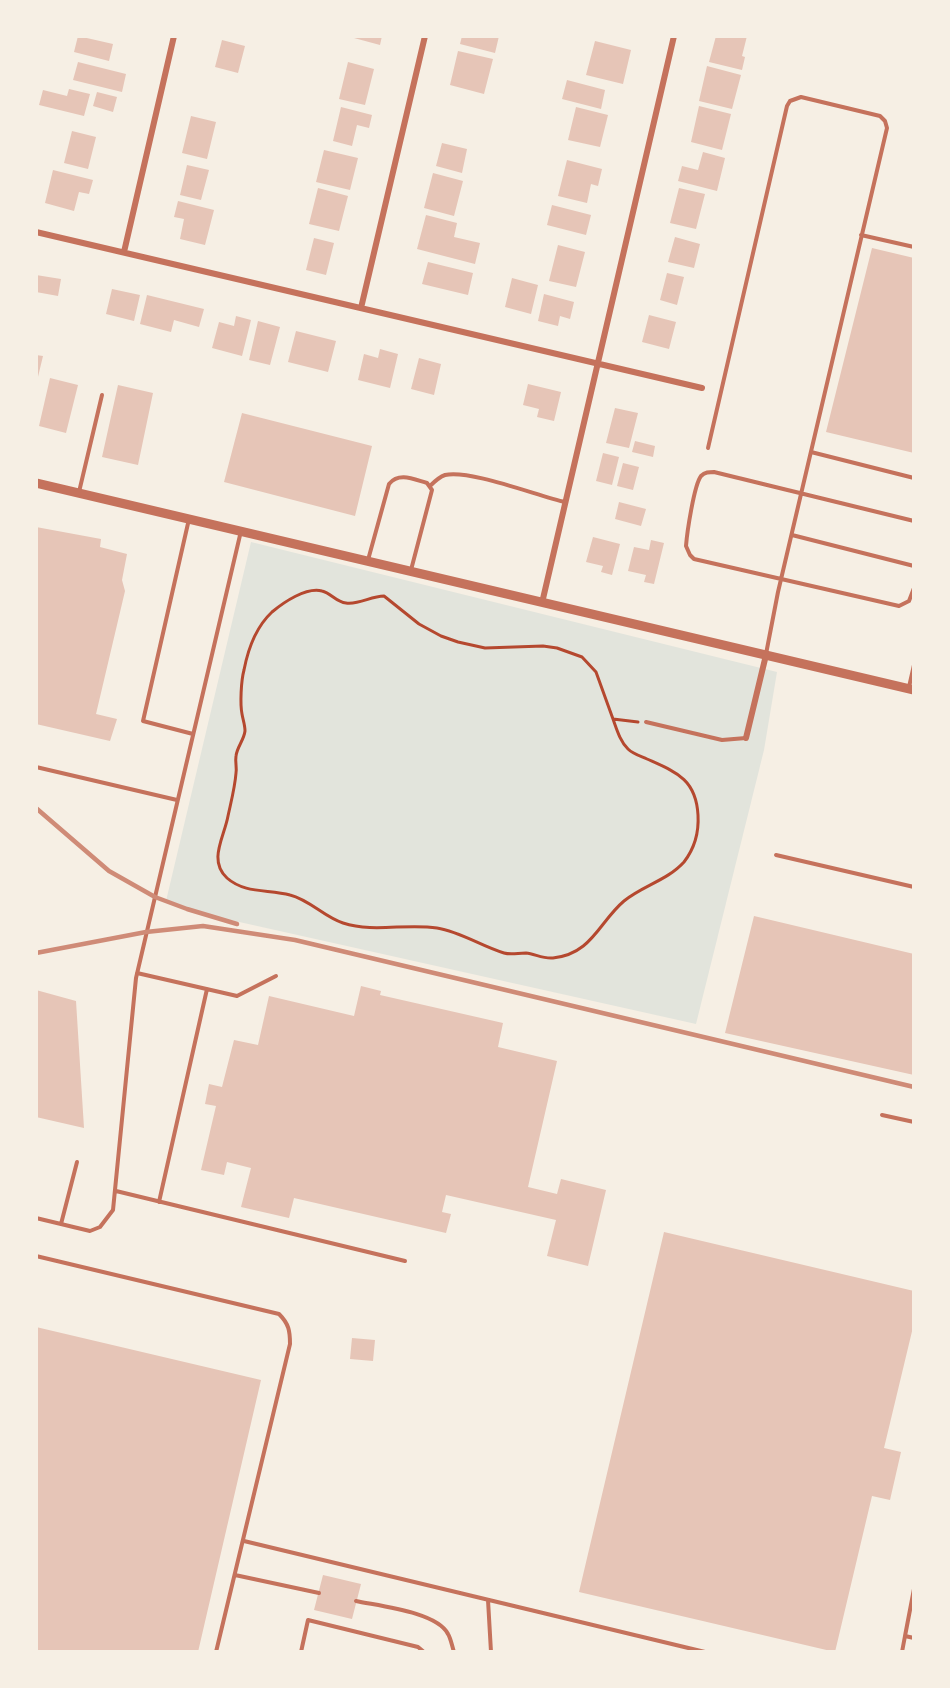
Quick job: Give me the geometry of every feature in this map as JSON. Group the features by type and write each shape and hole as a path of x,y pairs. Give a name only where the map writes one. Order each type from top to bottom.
{"street":[{"path":"124,252 174,36"},
{"path":"361,308 425,36"},
{"path":"542,603 674,36"},
{"path":"36,232 702,388"},
{"path":"36,483 911,689"},
{"path":"746,738 766,655"}],"lane":[{"path":"708,448 787,106 790,101 801,97 880,117 885,121 887,128 781,578 766,655"},
{"path":"861,235 914,247"},
{"path":"79,493 102,395"},
{"path":"811,452 914,478"},
{"path":"914,521 714,472 706,472 700,477 697,487 687,541 690,555 694,559 899,606 909,601 914,588"},
{"path":"430,487 443,476 454,474 506,485 566,502"},
{"path":"368,561 389,484 393,480 405,477 427,483 432,490 411,571"},
{"path":"189,518 143,721 193,734"},
{"path":"36,1218 90,1231 100,1227 113,1210 137,973 241,530"},
{"path":"792,534 914,566"},
{"path":"911,689 914,665"},
{"path":"646,722 722,740 746,738"},
{"path":"36,766 177,800"},
{"path":"776,855 914,887"},
{"path":"137,973 237,996 276,976"},
{"path":"159,1202 207,989"},
{"path":"882,1114 914,1122"},
{"path":"61,1224 77,1162"},
{"path":"116,1191 405,1261"},
{"path":"36,1256 279,1314 286,1321 290,1330 290,1344 216,1652"},
{"path":"244,1541 705,1652"},
{"path":"235,1575 319,1593"},
{"path":"902,1652 914,1589"},
{"path":"488,1600 491,1652"},
{"path":"356,1601 428,1617 440,1624 448,1633 454,1652"},
{"path":"301,1652 308,1620 417,1647 424,1652"},
{"path":"905,1636 914,1638"}],"path":[{"path":"322,591 349,604 384,596 419,624 435,633 473,646 485,648 543,646 571,652 582,657 596,672 613,719 621,741 633,753 678,773 693,790 699,817 696,838 685,860 678,868 627,898 598,933 576,951 564,956 545,958 523,953 506,954 460,934 437,928 367,927 342,922 293,896 248,890 236,885 217,864 219,845 228,817 237,771 236,757 244,735 242,681 252,640 271,613 291,599 306,593 322,591"},
{"path":"613,719 646,722"}],"shaded area":[{"path":"251,542 777,672 764,750 696,1024 208,915 166,901"}],"building":[{"path":"78,36 113,44 109,61 74,52"},
{"path":"354,36 382,36 380,45 354,38"},
{"path":"462,36 499,36 495,53 460,44"},
{"path":"716,36 747,36 742,56 745,57 742,70 709,62"},
{"path":"222,40 245,46 238,73 215,67"},
{"path":"595,41 631,50 623,84 586,75"},
{"path":"458,51 493,59 484,94 450,85"},
{"path":"78,62 126,74 122,92 73,80"},
{"path":"348,62 374,69 365,105 339,99"},
{"path":"707,66 741,75 732,109 699,101"},
{"path":"567,80 605,90 601,109 562,99"},
{"path":"69,89 90,94 84,116 39,105 43,90 67,96"},
{"path":"97,92 117,97 113,112 93,106"},
{"path":"699,106 731,114 722,150 691,142"},
{"path":"341,107 372,115 369,128 357,125 352,146 333,141"},
{"path":"576,107 608,115 600,147 568,140"},
{"path":"191,116 216,122 207,159 182,153"},
{"path":"72,131 96,137 88,169 64,163"},
{"path":"442,143 467,149 462,173 436,166"},
{"path":"324,150 358,158 350,190 316,182"},
{"path":"703,152 725,158 717,191 678,181 682,166 698,170"},
{"path":"567,160 602,169 598,186 591,184 587,203 558,196"},
{"path":"187,165 209,170 201,200 180,195"},
{"path":"53,170 93,180 89,194 79,192 74,211 45,203"},
{"path":"433,173 463,181 454,216 424,208"},
{"path":"318,188 348,196 339,231 309,224"},
{"path":"679,188 705,194 696,229 670,223"},
{"path":"178,201 214,210 205,245 180,239 184,219 174,217"},
{"path":"552,205 591,215 586,235 547,225"},
{"path":"426,215 457,223 454,237 480,243 475,264 417,249"},
{"path":"675,237 700,244 694,268 668,262"},
{"path":"314,238 334,243 326,275 306,270"},
{"path":"558,245 585,252 576,287 549,281"},
{"path":"872,248 914,258 914,453 826,432"},
{"path":"428,262 473,273 468,295 422,284"},
{"path":"667,273 684,277 677,305 660,300"},
{"path":"36,275 61,279 58,296 36,292"},
{"path":"512,278 538,285 531,314 505,307"},
{"path":"112,289 140,295 134,321 106,314"},
{"path":"544,294 574,302 570,319 560,316 558,326 538,321"},
{"path":"147,295 204,309 199,327 174,320 171,332 140,324"},
{"path":"649,315 676,322 669,349 642,342"},
{"path":"236,316 251,320 242,356 212,348 219,322 234,326"},
{"path":"258,321 280,327 270,365 249,360"},
{"path":"296,331 336,341 328,372 288,362"},
{"path":"380,349 398,354 390,388 358,380 364,354 378,358"},
{"path":"36,355 43,356 37,381 36,381"},
{"path":"419,358 441,364 434,395 411,389"},
{"path":"50,378 78,385 66,433 39,426"},
{"path":"528,384 561,392 554,421 537,417 539,409 523,405"},
{"path":"118,385 153,393 138,465 102,457"},
{"path":"615,408 638,413 629,448 606,443"},
{"path":"242,413 372,446 355,516 224,482"},
{"path":"635,441 655,446 653,457 632,452"},
{"path":"603,453 619,457 612,485 596,481"},
{"path":"623,463 639,467 633,490 617,486"},
{"path":"619,502 646,509 641,526 615,519"},
{"path":"36,527 101,539 100,547 127,554 122,580 125,591 96,714 117,719 110,741 36,724"},
{"path":"593,537 620,544 612,575 601,572 603,566 586,562"},
{"path":"651,540 664,543 654,584 644,582 646,575 628,571 634,547 649,550"},
{"path":"754,916 914,954 914,1075 725,1033"},
{"path":"361,986 381,991 380,995 503,1023 498,1047 557,1061 528,1187 557,1194 561,1179 606,1190 588,1266 547,1256 556,1220 446,1195 442,1212 451,1214 446,1233 294,1198 289,1218 241,1207 251,1168 227,1162 224,1175 201,1170 216,1106 205,1104 209,1084 222,1087 234,1040 258,1045 269,996 354,1016"},
{"path":"36,990 76,1001 84,1128 36,1117"},
{"path":"664,1232 914,1291 914,1323 884,1448 901,1452 890,1500 872,1496 835,1652 579,1592"},
{"path":"36,1327 261,1380 198,1652 36,1652"},
{"path":"352,1338 375,1340 373,1361 350,1359"},
{"path":"323,1575 361,1584 352,1619 314,1610"}],"railway":[{"path":"36,808 109,871 155,897 237,924"},
{"path":"36,953 146,932 203,926 295,940 914,1087"}]}
